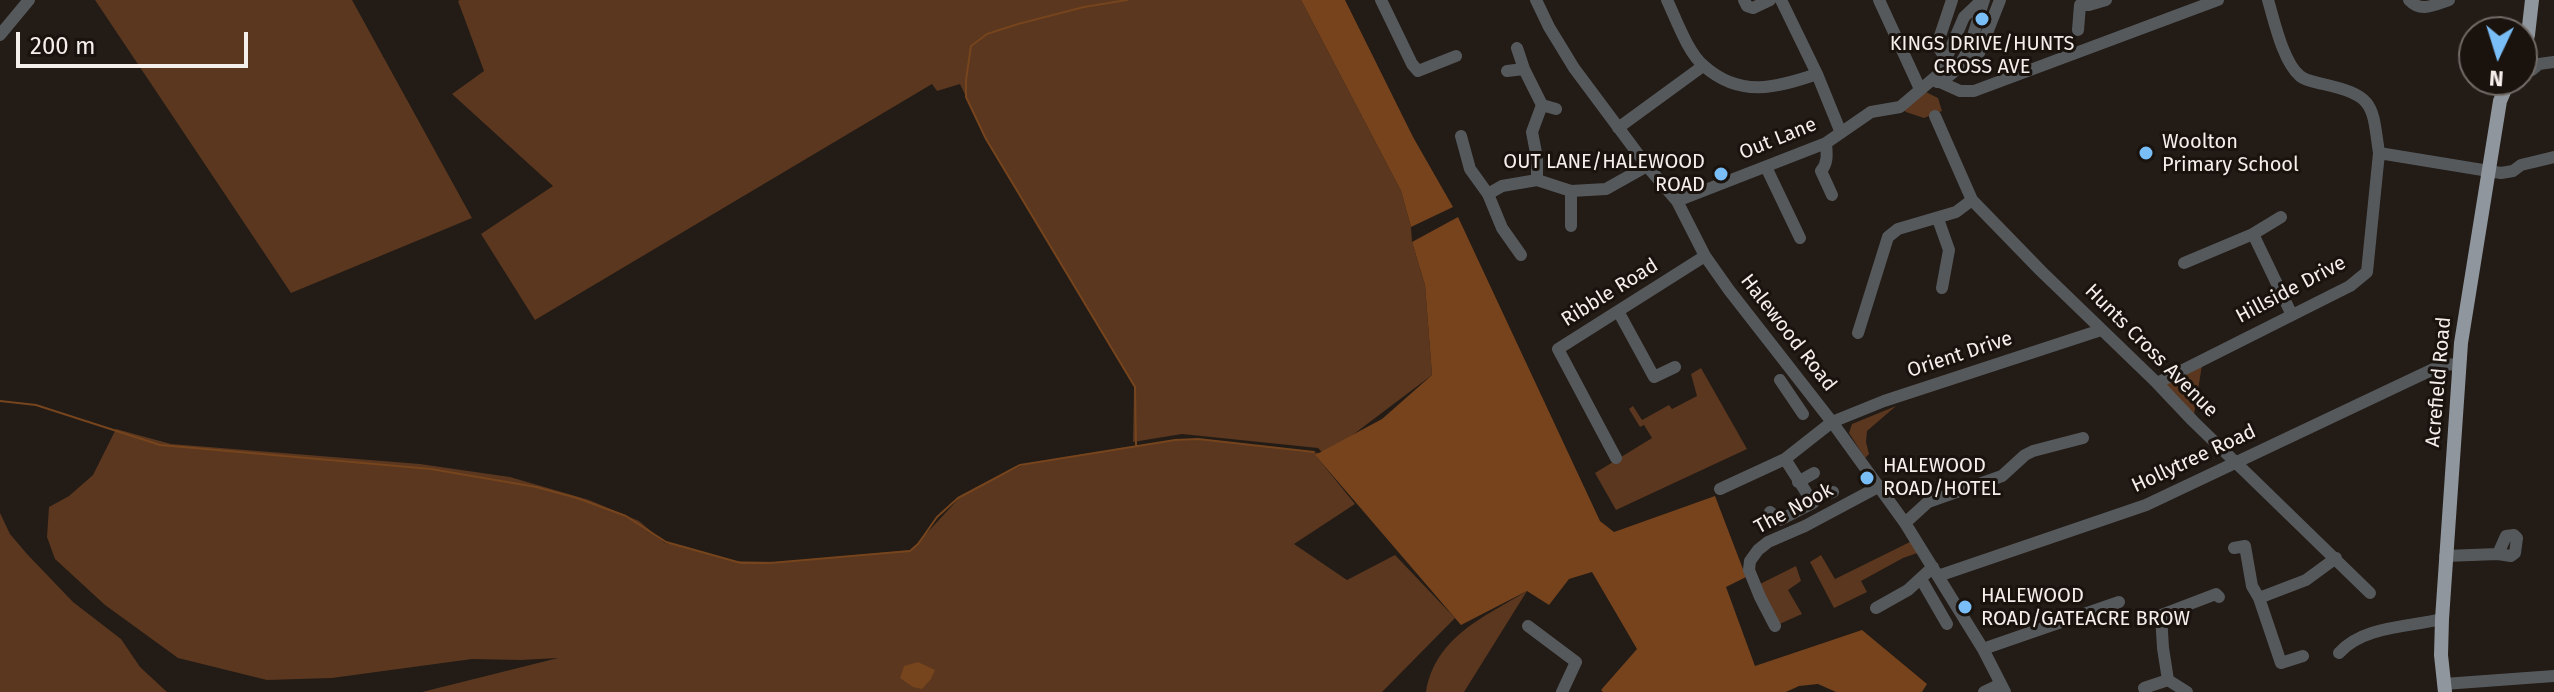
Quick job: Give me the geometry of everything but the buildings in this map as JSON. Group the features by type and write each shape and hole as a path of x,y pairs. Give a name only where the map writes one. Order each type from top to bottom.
{"main road":[{"name":"Acrefield Road","path":"2445,688 2441,655 2442,619 2460,364 2472,267 2502,96"}],"street":[{"path":"0,35 29,0"},
{"path":"1381,0 1418,71 1451,58 1442,46"},
{"name":"Halewood Road","path":"1536,0 1574,68 1677,201 1705,256 1880,486 1983,649 2003,688"},
{"path":"1667,0 1703,66 1726,80 1750,88 1778,87 1817,74"},
{"path":"1744,0 1747,6 1753,8 1770,0"},
{"path":"1781,0 1841,133"},
{"path":"1879,0 1930,84 1960,91 1974,91 2218,0"},
{"path":"1946,59 1937,45 1952,0"},
{"path":"1930,84 1940,73 1964,17 1983,0"},
{"path":"1930,84 1957,72 1983,0"},
{"path":"1962,61 1979,53 2000,0"},
{"path":"2078,30 2080,2 2106,0"},
{"path":"2268,0 2282,42 2294,69 2302,78 2345,89 2364,98 2373,110 2379,153 2501,173 2554,157"},
{"path":"2409,0 2423,8 2449,0"},
{"path":"1517,48 1542,105 1532,132 1537,180"},
{"path":"1618,128 1703,66"},
{"path":"1507,71 1524,69"},
{"name":"Out Lane","path":"1677,201 1826,143 1871,112 1900,107 1930,84"},
{"path":"1542,105 1556,109"},
{"name":"Hunts Cross Avenue","path":"1935,116 1972,200 2370,593"},
{"path":"1459,134 1470,169 1488,194 1502,228 1521,255"},
{"path":"1826,143 1827,157 1821,171 1832,195"},
{"name":"Hillside Drive","path":"2157,383 2350,286 2367,272 2379,153"},
{"path":"1488,194 1502,186 1537,180 1571,191 1606,189 1647,166"},
{"path":"1766,167 1800,238"},
{"path":"1571,191 1571,226"},
{"path":"1858,333 1888,237 1898,229 1956,212 1972,200"},
{"path":"2184,263 2253,234 2281,217"},
{"path":"1938,219 1949,250 1947,283"},
{"path":"2253,234 2291,313"},
{"name":"Ribble Road","path":"1616,458 1558,349 1705,256"},
{"path":"1618,311 1654,377 1675,367"},
{"path":"1862,319 1878,322"},
{"name":"Orient Drive","path":"1720,489 1785,459 1832,422 1884,401 2101,330"},
{"name":"Hollytree Road","path":"1935,572 2146,505 2442,365 2460,364"},
{"path":"1799,382 1784,386 1803,414"},
{"path":"1905,523 1928,502 2002,476 2033,451 2083,438"},
{"path":"1785,459 1813,503"},
{"path":"1798,482 1814,473"},
{"name":"The Nook","path":"1775,626 1749,570 1750,561 1758,550 1768,542 1880,486"},
{"path":"1813,503 1813,497 1833,492"},
{"path":"1770,512 1780,520 1813,503"},
{"path":"2241,544 2252,586 2281,663 2303,656"},
{"path":"2445,556 2498,554"},
{"path":"2259,598 2306,580 2336,558"},
{"path":"1876,608 1935,572"},
{"path":"1921,579 1947,624"},
{"path":"2168,680 2161,615 2216,594 2219,597"},
{"path":"1983,649 2119,602"},
{"path":"2339,653 2360,637 2442,619"},
{"path":"1528,626 1576,662 1562,692"},
{"path":"2445,688 2554,676"},
{"path":"2146,692 2144,688 2168,680"},
{"path":"2168,680 2187,692"},
{"path":"1984,692 2003,688"}],"shaded area":[{"path":"95,0 352,0 472,218 291,293"},
{"path":"460,0 1301,0 1401,191 1425,285 1432,375 1346,440 1323,453 1318,448 1182,434 1133,442 1134,387 986,139 960,84 937,91 932,84 535,320 481,234 553,186 452,94 484,71"},
{"path":"1301,0 1345,0 1413,137 1453,207 1411,227 1401,191"},
{"path":"1924,91 1938,98 1942,111 1924,118 1906,112 1904,110"},
{"path":"1458,217 1600,521 1614,532 1715,496 1746,577 1726,587 1755,666 1862,630 1927,684 1922,692 1836,692 1818,684 1799,686 1786,692 1603,692 1601,690 1637,649 1592,572 1569,579 1549,605 1527,591 1461,625 1315,455 1382,419 1432,375 1425,285 1412,242"},
{"path":"2203,359 2193,421 2157,383"},
{"path":"1701,368 1747,449 1616,510 1595,473 1652,438 1644,425 1640,427 1629,409 1633,406 1642,420 1669,405 1672,409 1697,396 1691,374"},
{"path":"1896,406 1867,431 1869,454 1865,458 1849,433 1852,424"},
{"path":"116,429 171,444 420,464 510,477 589,500 639,521 665,543 735,561 780,562 911,550 962,495 1023,465 1198,439 1319,453 1316,456 1355,504 1294,544 1347,580 1395,555 1455,618 1382,692 422,692 558,658 472,659 332,678 267,680 178,658 105,605 55,559 47,537 49,507 69,496 93,475"},
{"path":"0,513 10,534 27,554 73,602 121,639 140,667 167,692 0,692"},
{"path":"1916,539 1923,551 1903,558 1861,581 1867,592 1834,608 1810,562 1821,555 1835,579"},
{"path":"1796,566 1801,581 1788,590 1802,614 1775,626 1756,586"},
{"path":"1527,591 1464,692 1426,692 1431,673 1451,643 1479,620"},
{"path":"918,662 935,670 922,689 900,678 904,666"}],"waterway":[{"path":"1127,0 1084,7 987,34 971,46 966,97 986,139 1135,387 1136,445"},
{"path":"0,401 36,405 160,445 431,469 536,487 626,516 666,542 741,563 910,551 937,517 958,498 1020,465 1175,440 1198,439 1314,452"}],"place":[{"name":"KINGS DRIVE/HUNTS CROSS AVE","path":"1982,19"},
{"name":"Woolton Primary School","path":"2146,153"},
{"name":"OUT LANE/HALEWOOD ROAD","path":"1721,174"},
{"name":"HALEWOOD ROAD/HOTEL","path":"1867,478"},
{"name":"HALEWOOD ROAD/GATEACRE BROW","path":"1965,607"}]}
